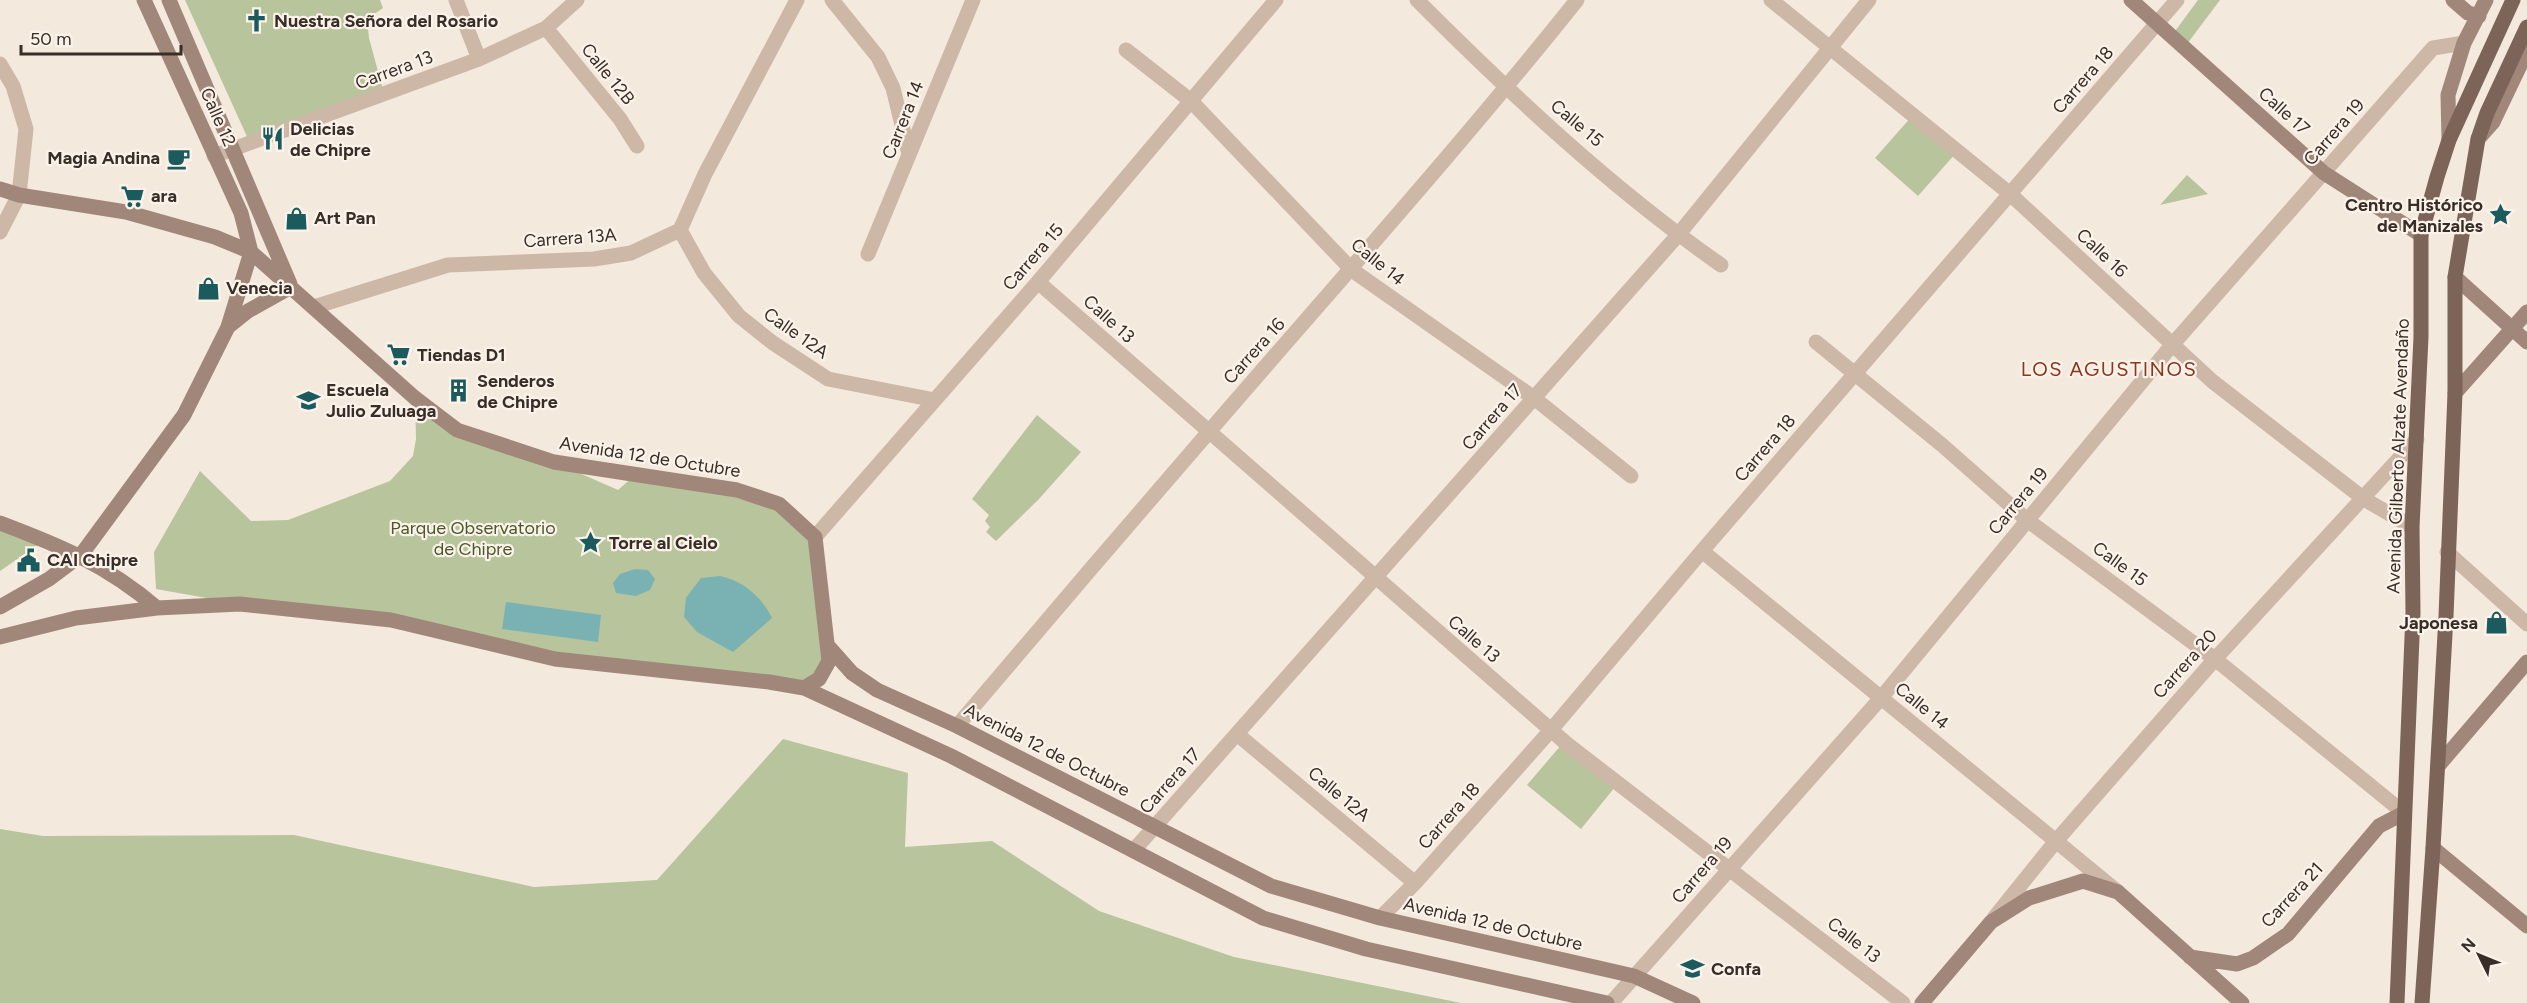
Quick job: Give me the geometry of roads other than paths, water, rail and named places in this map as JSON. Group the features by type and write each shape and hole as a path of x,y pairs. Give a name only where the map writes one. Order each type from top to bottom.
{"main road":[{"name":"Calle 12","path":"144,0 241,213 251,252"},
{"name":"Calle 12","path":"169,0 291,287"},
{"name":"Calle 17","path":"2131,0 2324,173 2421,235"},
{"path":"2453,0 2468,13 2479,16"},
{"path":"2450,140 2448,95 2464,44 2486,0"},
{"name":"Avenida Gilberto Alzate Avendaño","path":"2397,1003 2414,613 2412,527 2417,439 2421,235 2450,140 2513,0"},
{"path":"2422,1003 2438,766 2455,393 2455,277 2478,139 2487,113 2527,27"},
{"path":"2478,139 2493,122 2527,51"},
{"name":"Avenida 12 de Octubre","path":"0,189 19,195 126,212 215,237 251,252 415,398 457,430 554,462 737,490 779,504 815,537"},
{"path":"0,607 50,579 81,555 184,415 228,327 251,252"},
{"path":"2455,277 2527,342"},
{"path":"228,327 248,311 291,287"},
{"path":"2455,393 2527,312"},
{"path":"0,523 81,555 134,588 158,608"},
{"path":"804,688 819,679 830,661 815,537"},
{"path":"0,637 76,618 158,608 240,604 391,620 555,658 804,688 951,756 1263,918 1366,949 1609,1003"},
{"name":"Avenida 12 de Octubre","path":"828,646 852,673 877,690 957,726 1271,886 1380,918 1634,976 1693,1003"},
{"path":"2438,766 2527,662"},
{"name":"Carrera 21","path":"2190,957 2237,964 2253,958 2288,934 2379,826 2404,813"},
{"path":"2433,848 2527,926"},
{"name":"Calle 14","path":"2064,886 2083,881 2118,892 2238,1002"},
{"name":"Carrera 20","path":"1922,1003 1991,922 2030,898 2064,886"}],"street":[{"path":"456,0 479,59"},
{"name":"Carrera 13","path":"214,156 479,59 546,28 577,0"},
{"path":"680,230 705,174 797,0"},
{"path":"832,0 878,57 892,88 909,154"},
{"name":"Carrera 14","path":"868,254 973,0"},
{"name":"Carrera 15","path":"815,537 1038,282 1276,0"},
{"name":"Calle 15","path":"1417,0 1506,89 1678,235 1721,265"},
{"name":"Carrera 16","path":"957,726 1208,433 1352,270 1506,89 1577,0"},
{"name":"Calle 16","path":"1771,0 2009,193 2212,381 2364,499 2412,527"},
{"name":"Carrera 17","path":"1134,850 1678,235 1869,0"},
{"name":"Carrera 18","path":"1380,918 1415,883 1551,730 1702,551 2177,0"},
{"name":"Calle 12B","path":"546,28 620,120 636,146"},
{"name":"Carrera 19","path":"1609,1003 1881,698 2172,345 2433,48 2464,44"},
{"name":"Calle 14","path":"1126,50 1191,101 1352,270 1534,398 1631,476"},
{"path":"0,63 13,86 26,129 19,195 0,232"},
{"name":"Carrera 13A","path":"314,307 448,265 594,259 631,254 680,230"},
{"name":"Calle 12A","path":"680,230 711,282 739,316 773,343 828,378 935,400"},
{"name":"Calle 13","path":"1038,282 1208,433 1551,730 1903,1003"},
{"name":"Calle 15","path":"1816,342 1942,445 2027,520 2216,659 2404,813"},
{"name":"Carrera 20","path":"1991,922 2056,841 2216,659 2417,439"},
{"name":"Calle 14","path":"1702,551 2118,892"},
{"path":"2447,552 2527,624"},
{"name":"Calle 12A","path":"1237,734 1415,883"}],"water":[{"path":"635,569 648,570 655,579 650,590 636,596 616,593 613,583 620,574"},
{"path":"720,576 744,586 757,596 772,618 733,652 697,632 684,617 686,598 701,578"},
{"path":"506,602 601,615 598,642 502,629"}],"place":[{"name":"Nuestra Señora del Rosario","path":"256,21"},
{"name":"Delicias de Chipre","path":"272,139"},
{"name":"Magia Andina","path":"178,158"},
{"name":"ara","path":"133,196"},
{"name":"Centro Histórico de Manizales","path":"2501,215"},
{"name":"Art Pan","path":"296,218"},
{"name":"Venecia","path":"208,288"},
{"name":"Tiendas D1","path":"399,355"},
{"name":"Senderos de Chipre","path":"459,391"},
{"name":"Escuela Julio Zuluaga","path":"308,400"},
{"name":"Torre al Cielo","path":"591,543"},
{"name":"CAI Chipre","path":"29,560"},
{"name":"Japonesa","path":"2496,623"},
{"name":"Confa","path":"1693,969"}],"district":[{"name":"LOS AGUSTINOS","path":"2109,369"}],"park label":[{"name":"Parque Observatorio de Chipre","path":"473,538"}]}
